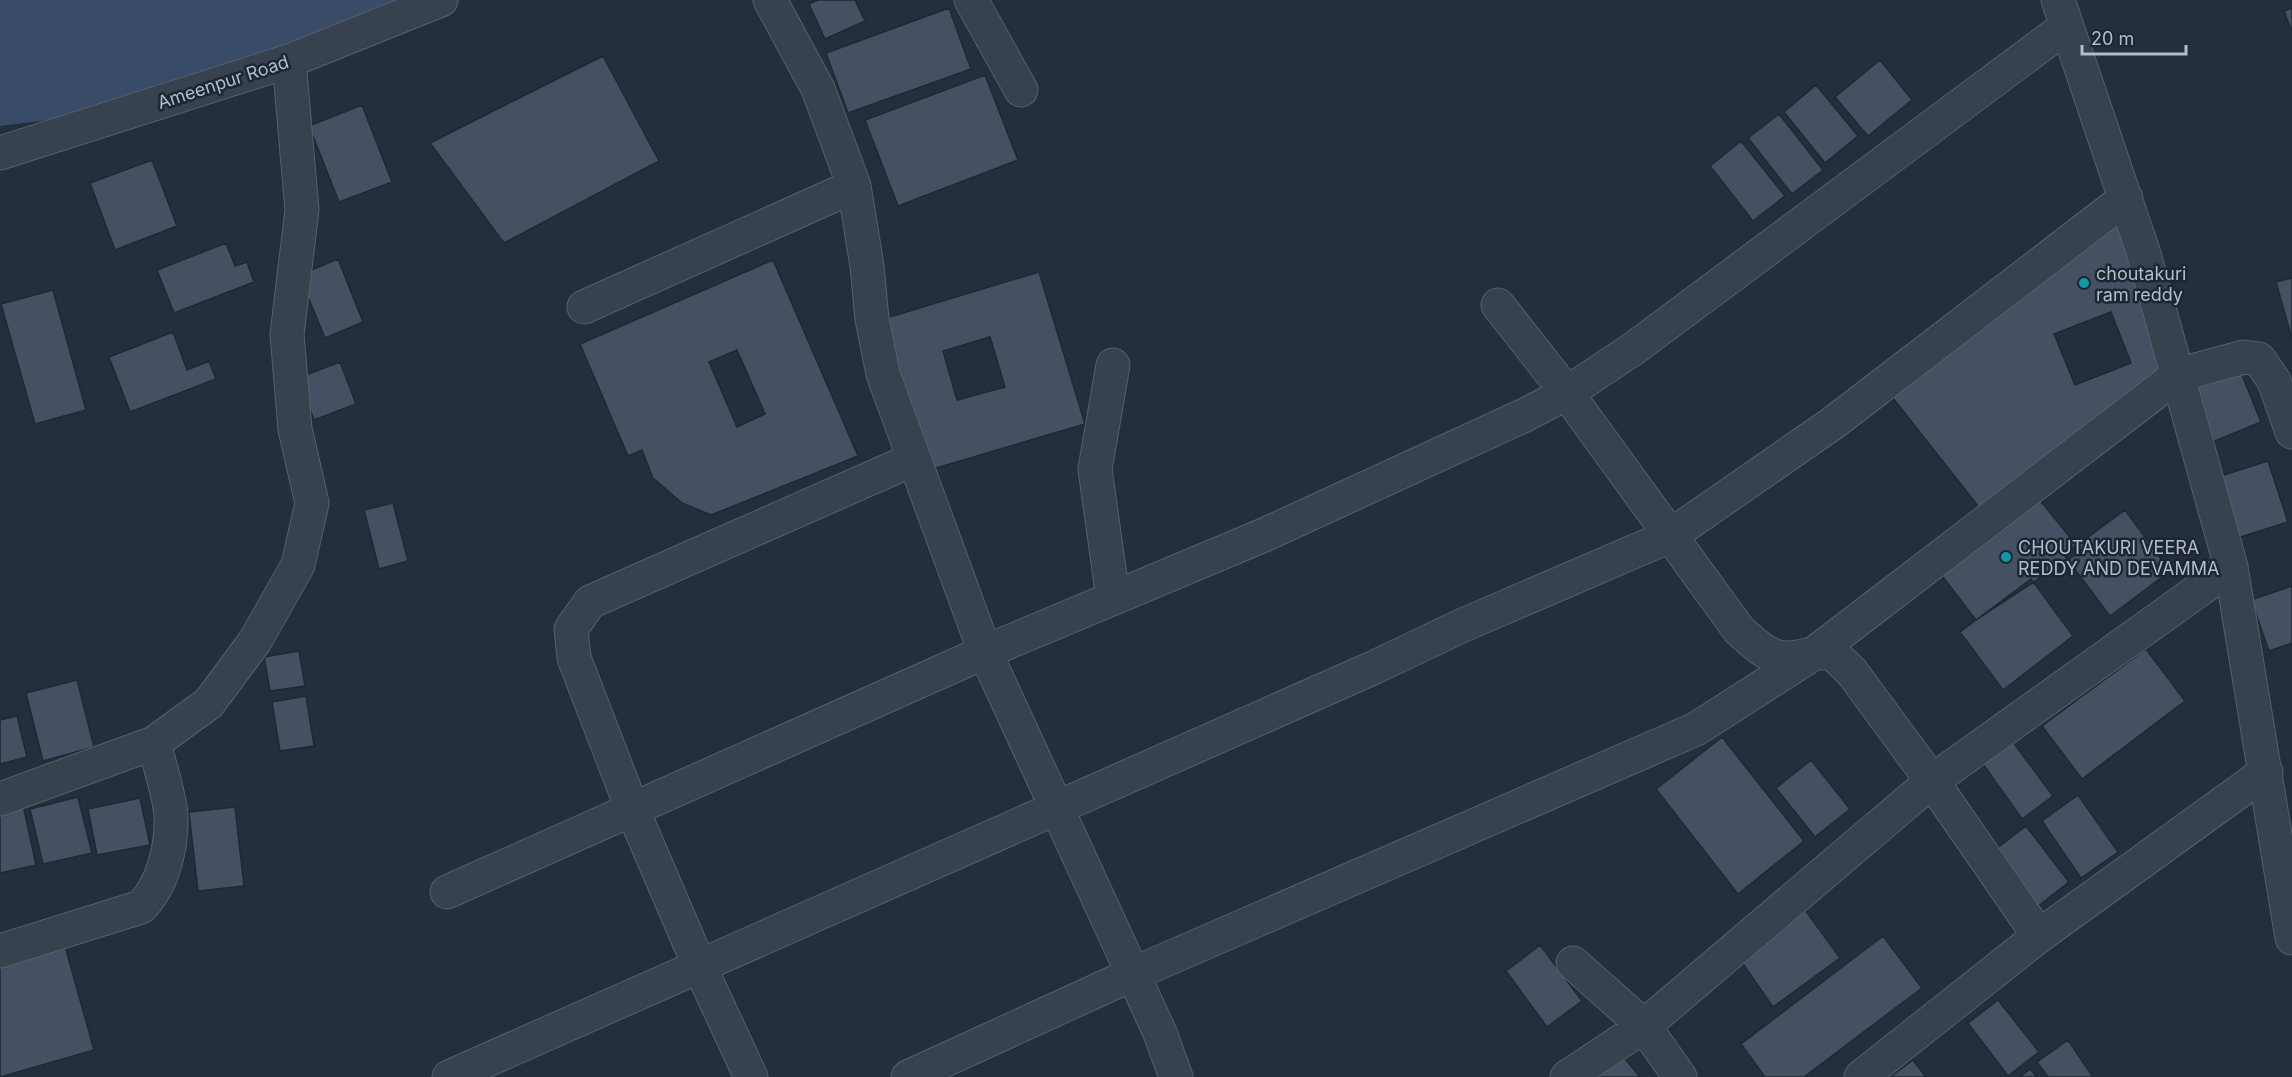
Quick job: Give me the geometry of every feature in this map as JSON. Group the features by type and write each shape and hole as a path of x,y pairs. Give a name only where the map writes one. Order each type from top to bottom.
{"street":[{"path":"770,0 818,89 854,186 883,374 985,652 1160,1033 1176,1077"},
{"path":"971,0 1021,90"},
{"name":"Ameenpur Road","path":"0,153 290,61 423,3"},
{"path":"447,892 633,811 985,652 1264,535 1525,415 1567,393 1633,349 2062,13 2126,198 2231,567 2292,938"},
{"path":"0,799 154,743 209,703 255,641 298,565 312,503 295,429 287,334 302,210 290,61"},
{"path":"584,307 854,186"},
{"path":"449,1077 1364,672 1461,626 1670,536 1833,423 2126,198"},
{"path":"1498,305 1567,393 1739,630 1764,652 1788,658 1816,652 1832,653 1852,672 1932,781 2039,936"},
{"path":"908,1077 1132,974 1696,729 1816,652 2178,375 2244,357 2259,359 2274,381 2292,432"},
{"path":"1113,365 1095,469 1113,598"},
{"path":"751,1077 699,965 633,811 574,658 572,629 590,602 914,459"},
{"path":"1567,1077 1644,1026 1932,781 2231,567"},
{"path":"0,951 141,907 152,896 168,853 171,814 154,743"},
{"path":"1861,1077 2039,936 2266,772"},
{"path":"1573,963 1644,1026 1680,1077"}],"water":[{"path":"0,0 411,0 145,108 0,126"}],"building":[{"path":"818,0 855,0 865,21 825,39 809,4"},
{"path":"949,8 971,69 848,113 826,53"},
{"path":"2292,8 2292,32 2284,11"},
{"path":"603,56 659,161 504,243 430,143"},
{"path":"1880,60 1912,100 1868,136 1835,97"},
{"path":"985,75 1018,160 898,206 865,120"},
{"path":"1816,85 1858,136 1825,163 1784,112"},
{"path":"362,105 392,182 339,202 309,126"},
{"path":"1779,114 1823,170 1792,194 1748,138"},
{"path":"1741,141 1785,196 1753,221 1710,166"},
{"path":"152,160 177,226 115,250 90,183"},
{"name":"choutakuri ram reddy","path":"2124,205 2169,362 1982,511 1885,388"},
{"path":"226,243 235,266 247,262 254,282 174,313 157,270"},
{"path":"338,259 363,322 325,338 299,275"},
{"path":"773,260 858,456 711,515 682,503 653,478 642,450 628,456 580,344","holes":["737,350 765,414 737,427 709,362"]},
{"path":"1039,272 1085,424 926,471 880,320","holes":["990,337 1005,387 957,400 943,351"]},
{"path":"2292,278 2292,339 2276,282"},
{"path":"53,290 86,410 35,424 1,304"},
{"path":"2111,312 2131,363 2075,385 2054,334"},
{"path":"173,332 187,370 209,361 216,379 130,412 109,357"},
{"path":"340,362 356,404 314,420 298,378"},
{"path":"2240,370 2261,422 2205,445 2184,393"},
{"path":"2268,461 2288,522 2231,540 2211,479"},
{"name":"CHOUTAKURI VEERA REDDY AND DEVAMMA","path":"2030,488 2081,551 1976,620 1933,564"},
{"path":"393,503 408,561 379,569 364,510"},
{"path":"2125,510 2170,571 2110,616 2064,555"},
{"path":"2031,579 2073,636 2003,690 1960,632"},
{"path":"2292,586 2292,643 2269,651 2251,600"},
{"path":"2146,649 2185,701 2082,779 2042,726"},
{"path":"299,651 305,686 270,691 264,657"},
{"path":"77,680 94,747 43,761 26,693"},
{"path":"306,696 314,746 280,751 272,702"},
{"path":"17,716 27,757 0,764 0,720"},
{"path":"1722,737 1804,841 1738,894 1656,789"},
{"path":"2013,742 2053,796 2022,819 1983,764"},
{"path":"1811,760 1850,809 1815,837 1776,788"},
{"path":"2078,795 2118,852 2081,878 2042,821"},
{"path":"78,797 92,853 43,864 30,809"},
{"path":"140,798 150,845 97,855 88,809"},
{"path":"23,805 36,865 0,873 0,810"},
{"path":"235,807 244,886 198,891 189,812"},
{"path":"2026,826 2069,882 2033,910 1991,853"},
{"path":"1800,903 1840,958 1773,1007 1734,951"},
{"path":"1883,936 1922,988 1804,1077 1765,1077 1741,1044"},
{"path":"1540,945 1582,1001 1547,1027 1506,971"},
{"path":"65,946 94,1050 0,1077 0,964"},
{"path":"1998,1000 2039,1052 2008,1076 1968,1023"},
{"path":"2068,1040 2093,1077 2048,1077 2037,1062"},
{"path":"1617,1049 1640,1077 1584,1077"},
{"path":"1913,1060 1926,1077 1890,1077"},
{"path":"2030,1069 2037,1077 2020,1077"}],"place":[{"name":"choutakuri ram reddy","path":"2084,283"},
{"name":"CHOUTAKURI VEERA REDDY AND DEVAMMA","path":"2006,557"}]}
